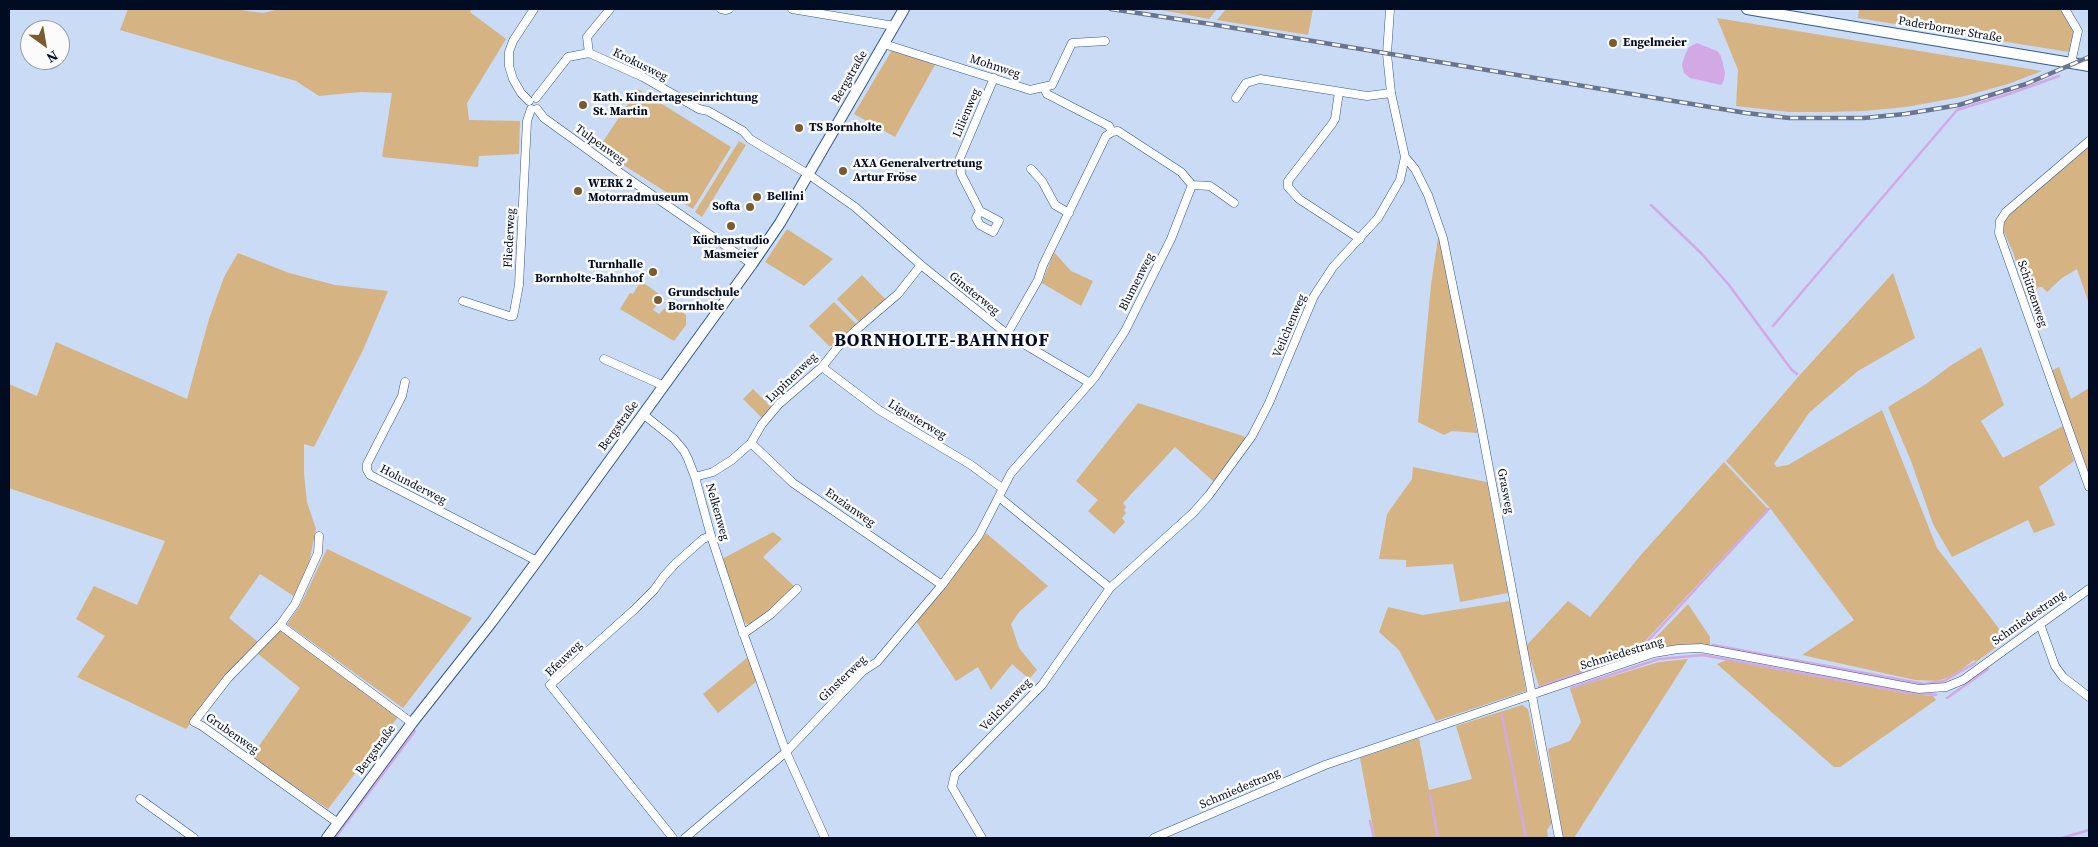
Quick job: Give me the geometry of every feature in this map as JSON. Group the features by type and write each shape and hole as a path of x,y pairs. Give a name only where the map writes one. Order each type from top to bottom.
{"street":[{"name":"Tulpenweg","path":"534,9 513,41 509,52 509,66 513,79 521,93 544,118 752,264"},
{"path":"533,104 568,57 589,53 587,38 610,9"},
{"path":"721,9 729,9"},
{"path":"792,9 894,26"},
{"name":"Bergstraße","path":"326,838 412,723 491,624 752,264 808,174 904,9"},
{"name":"Veilchenweg","path":"982,838 952,787 955,774 1042,684 1110,588 1193,513 1209,495 1252,436 1269,403 1314,296 1333,267 1378,218 1400,180 1405,157 1391,93 1387,54 1390,9"},
{"name":"Paderborner Straße","path":"1747,9 2089,66"},
{"path":"2065,9 2078,30 2071,63"},
{"path":"1105,42 1072,43 1052,85 1044,88 1047,94 1109,126 1112,132"},
{"name":"Mohnweg","path":"884,44 1030,90 1044,88"},
{"name":"Krokusweg","path":"589,53 644,77 699,109 708,111 743,131 750,139 808,174"},
{"name":"Lilienweg","path":"980,211 960,174 960,158 994,78"},
{"path":"1236,98 1246,83 1260,79 1367,96 1391,93"},
{"path":"1339,92 1335,119 1288,181 1288,187 1299,199 1360,239"},
{"name":"Fliederweg","path":"463,302 513,316 519,285 527,120 533,104"},
{"path":"1007,334 1038,280 1043,265 1106,136 1112,132 1118,131 1181,172 1192,185 1210,186 1234,203"},
{"name":"Schützenweg","path":"2089,141 2006,212 2000,221 1999,233 2089,487"},
{"name":"Grasweg","path":"1405,157 1415,169 1428,195 1443,238 1478,410 1558,838"},
{"path":"1031,169 1042,181 1055,205 1069,212"},
{"name":"Ginsterweg","path":"786,752 863,671 877,662 942,584 979,535 1011,473 1090,383 1007,334 921,265 855,207 808,174"},
{"name":"Blumenweg","path":"1090,383 1125,331 1171,239 1192,185"},
{"name":"Lupinenweg","path":"695,477 712,472 732,460 751,443 762,424 779,404 822,367 837,348 898,294 921,265"},
{"path":"604,359 664,386"},
{"name":"Ligusterweg","path":"822,367 879,410 972,466 1002,488"},
{"name":"Holunderweg","path":"405,382 402,396 367,464 366,470 370,475 537,561"},
{"name":"Nelkenweg","path":"643,414 674,439 684,451 695,477 711,536 743,634 786,752 825,838"},
{"name":"Enzianweg","path":"751,443 794,483 942,584"},
{"path":"998,497 1110,588"},
{"name":"Grubenweg","path":"319,536 318,553 295,604 280,626 228,678 194,722 338,823"},
{"name":"Efeuweg","path":"673,838 550,685 635,609 654,590 675,564 703,539 711,536"},
{"path":"743,634 771,614 797,589"},
{"name":"Schmiedestrang","path":"1156,838 1325,765 1654,653 1701,648 1919,689 1946,687 1962,680 2089,589"},
{"path":"2040,624 2054,666 2068,682 2089,697"},
{"path":"280,626 412,723"},
{"path":"685,838 786,752"},
{"path":"140,799 194,838"}],"shaded area":[{"path":"128,9 233,9 263,13 280,9 472,9 470,12 506,39 467,103 469,120 520,121 519,154 479,156 478,167 382,157 392,93 360,92 319,96 296,81 120,30"},
{"path":"1156,9 1217,9 1209,19"},
{"path":"1226,9 1313,9 1308,35 1217,20"},
{"path":"1859,9 2060,9 2074,30 2069,52 1858,18"},
{"path":"1717,18 2042,71 2008,84 1961,97 1906,107 1864,111 1789,112 1736,106 1738,70"},
{"path":"1697,43 1717,51 1721,56 1725,73 1721,85 1690,78 1684,73 1682,65 1685,55 1689,47"},
{"path":"892,50 936,63 895,137 854,114"},
{"path":"638,89 731,147 693,209 598,149"},
{"path":"739,141 746,145 702,217 695,212"},
{"path":"2089,145 2089,304 2077,269 2062,278 2047,292 2042,287 2039,287 2026,297 2013,252 2003,230 2004,223 2009,214"},
{"path":"787,229 833,259 804,286 765,262"},
{"path":"1439,232 1445,252 1477,433 1452,431 1444,435 1418,422 1431,285"},
{"path":"1054,252 1071,271 1093,281 1081,306 1042,283"},
{"path":"238,253 289,273 335,285 388,291 363,350 314,447 304,444 304,474 307,502 316,529 308,568 295,597 260,574 229,618 259,643 226,676 186,729 77,677 105,636 76,619 94,586 137,605 165,541 9,488 9,384 37,396 56,342 187,399 209,319 224,277"},
{"path":"1893,273 1915,338 1858,371 1809,413 1774,464 1777,467 1788,465 1882,410 1937,548 2007,639 1953,676 1937,681 1915,680 1802,655 1854,620 1770,508 1726,461 1798,377"},
{"path":"862,275 887,301 879,308 873,308 860,323 837,299"},
{"path":"641,281 663,297 653,310 659,314 664,309 674,307 686,315 686,325 674,341 620,309 630,293 633,294"},
{"path":"834,302 857,325 835,346 829,346 809,326"},
{"path":"1981,347 2004,405 1981,421 2003,458 2063,426 2074,461 2039,487 2055,525 2034,533 2028,520 1952,557 1933,524 1911,461 1888,407"},
{"path":"2059,367 2071,399 2089,388 2089,477 2051,371"},
{"path":"753,389 772,408 762,418 743,399"},
{"path":"1138,403 1243,436 1246,439 1214,482 1175,447 1123,503 1126,507 1124,510 1126,513 1122,518 1125,522 1114,534 1088,511 1098,500 1076,481"},
{"path":"1724,462 1768,509 1633,654 1539,686 1526,646 1568,601 1590,617 1640,556"},
{"path":"1413,467 1487,482 1508,593 1460,602 1453,564 1406,567 1406,560 1379,559 1387,514 1412,479"},
{"path":"773,532 782,539 763,557 795,587 753,625 747,624 743,620 722,559"},
{"path":"986,533 1048,586 1019,612 1011,624 1019,648 1037,670 1029,679 1012,664 991,690 978,667 956,681 916,621"},
{"path":"327,549 472,618 403,708 287,624 300,606"},
{"path":"1510,601 1526,691 1436,721 1399,650 1379,632 1388,607 1423,615"},
{"path":"1688,604 1710,637 1710,645 1678,645 1653,650 1638,656"},
{"path":"282,630 398,717 328,809 251,757 300,688 257,653"},
{"path":"748,657 757,681 718,713 703,694"},
{"path":"1688,659 1574,838 1563,838 1548,749 1570,741 1581,722 1570,689 1659,662"},
{"path":"1727,660 1904,693 1933,696 1936,700 1840,767 1834,767 1717,664"},
{"path":"1522,705 1528,709 1552,823 1547,830 1548,838 1375,838 1360,758 1419,738 1429,790 1472,779 1456,726"}],"waterway":[{"path":"1773,326 1957,110 2059,76"},
{"path":"1651,205 1701,253 1729,285 1791,369 1797,374"},
{"path":"1539,687 1635,655 1769,509"},
{"path":"1713,645 1924,684 1944,681 1975,663"},
{"path":"1571,688 1659,659 1703,655 1905,692 1936,695"},
{"path":"1947,698 1988,669"},
{"path":"1502,715 1526,838"},
{"path":"335,838 415,731"},
{"path":"1430,794 1438,838"},
{"path":"1370,821 1374,838"},
{"path":"2062,838 2089,830"}],"railway":[{"path":"1111,9 1746,113 1789,118 1864,118 1905,114 1959,105 2026,84 2089,57"}],"place":[{"name":"Engelmeier","path":"1613,43"},
{"name":"Kath. Kindertageseinrichtung St. Martin","path":"583,105"},
{"name":"TS Bornholte","path":"799,128"},
{"name":"AXA Generalvertretung Artur Fröse","path":"843,171"},
{"name":"WERK 2 Motorradmuseum","path":"578,191"},
{"name":"Bellini","path":"757,197"},
{"name":"Softa","path":"750,207"},
{"name":"Küchenstudio Masmeier","path":"731,226"},
{"name":"Turnhalle Bornholte-Bahnhof","path":"653,272"},
{"name":"Grundschule Bornholte","path":"658,300"}],"district":[{"name":"BORNHOLTE-BAHNHOF","path":"942,341"}]}
